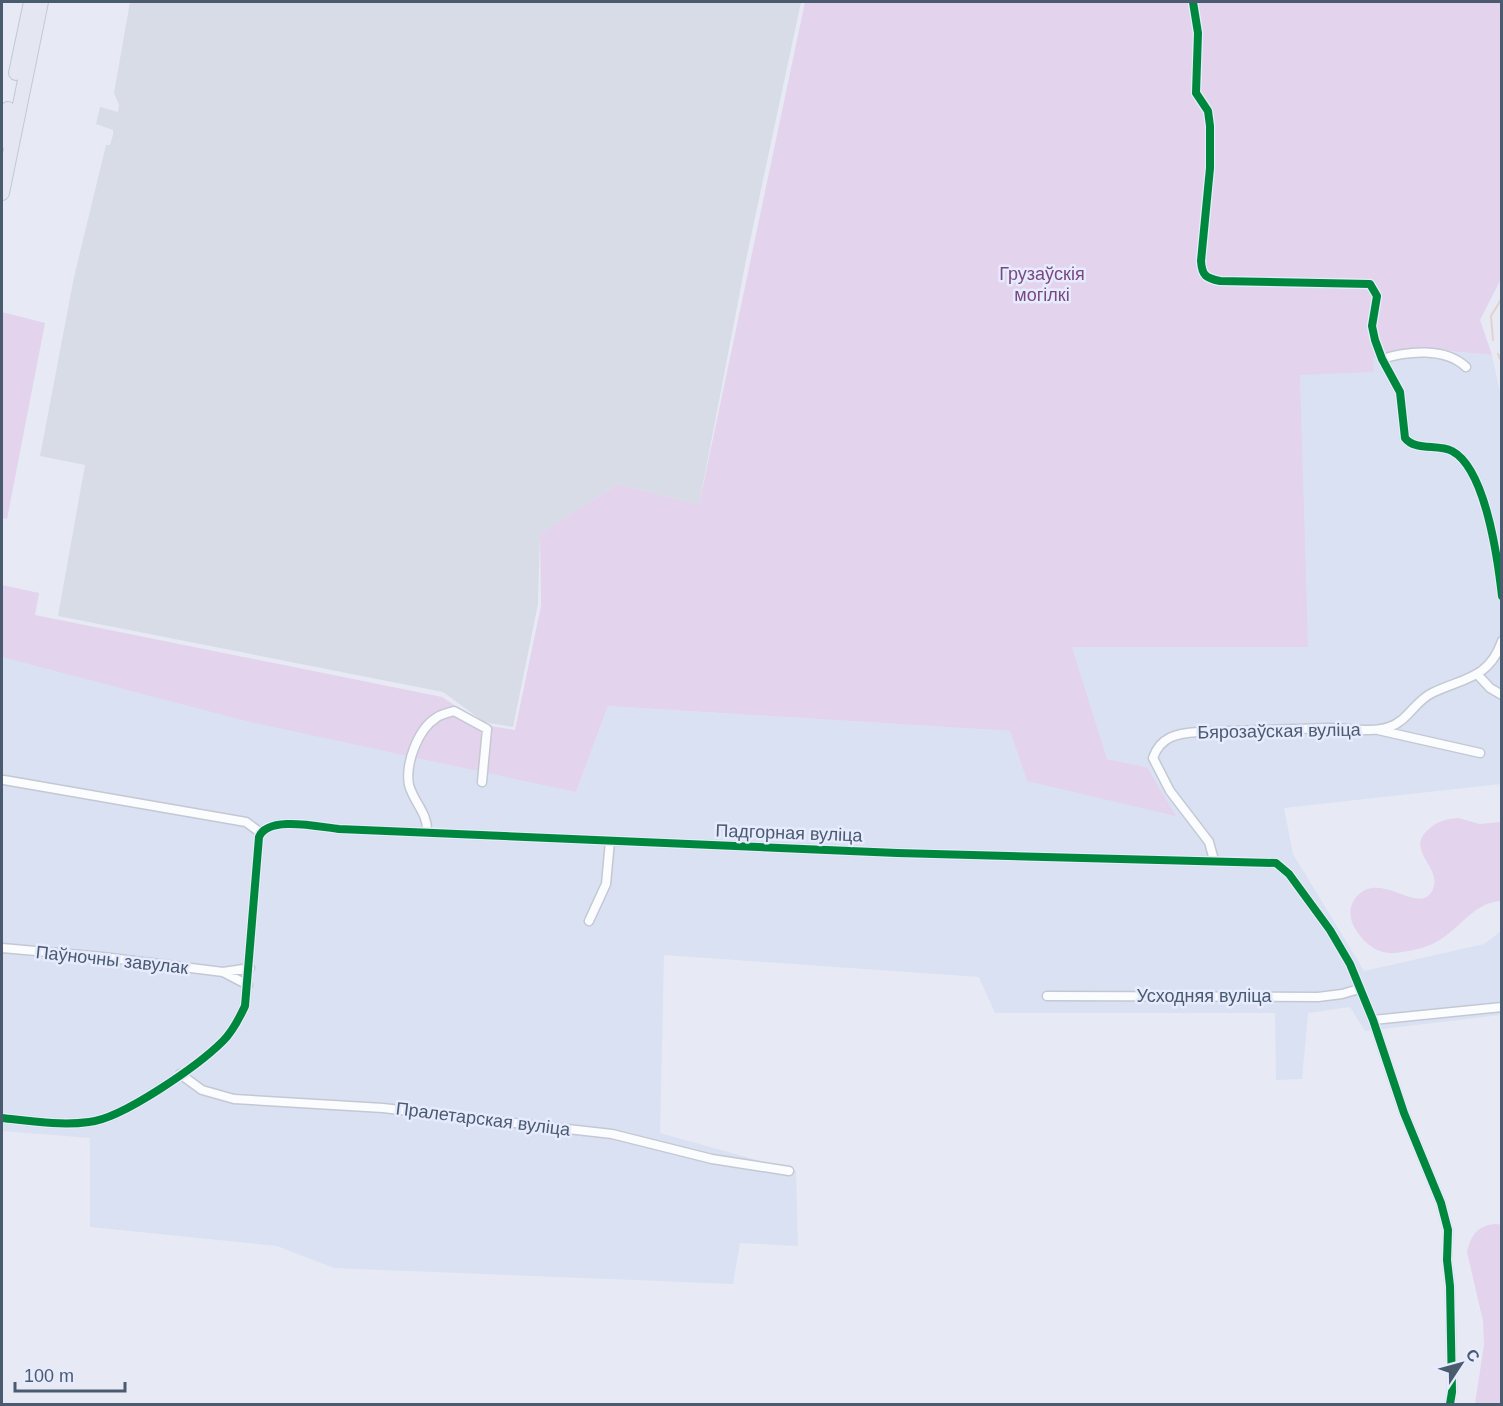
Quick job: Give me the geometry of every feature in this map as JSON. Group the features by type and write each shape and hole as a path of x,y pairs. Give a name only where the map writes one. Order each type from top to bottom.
{"main road":[{"path":"2,141 32,2"},
{"path":"2,193 41,2"}],"street":[{"path":"1193,2 1198,33 1196,93 1208,111 1211,138 1201,261 1202,274 1220,281 1370,284 1377,296 1372,326 1378,350 1400,392 1405,438 1414,445 1441,448 1455,453 1473,477 1494,539 1502,596"},
{"path":"1382,359 1407,353 1427,354 1450,357 1458,360 1466,368"},
{"name":"Бярозаўская вуліца","path":"1214,860 1209,842 1170,791 1153,758 1161,744 1176,735 1198,732 1349,728 1378,730 1399,722 1424,697 1477,674 1495,657 1502,641"},
{"path":"1477,674 1490,688 1502,695"},
{"path":"427,832 428,822 410,786 408,774 413,749 419,737 437,717 454,711 487,729 482,782"},
{"path":"1378,730 1480,753"},
{"path":"2,1118 67,1123 101,1120 125,1110 180,1074 212,1051 233,1029 245,1006 248,985 261,832 246,822 4,780"},
{"name":"Падгорная вуліца","path":"261,832 269,826 281,824 339,829 1048,858 1266,861 1282,867 1337,940 1350,964 1373,1020 1404,1113 1441,1203 1448,1230 1452,1392 1450,1404"},
{"path":"589,921 606,884 610,841"},
{"name":"Паўночны завулак","path":"2,948 103,957 223,972 249,971"},
{"name":"Паўночны завулак","path":"223,972 248,985"},
{"name":"Усходняя вуліца","path":"1047,996 1318,997 1359,989"},
{"path":"1373,1020 1502,1006"},
{"name":"Пралетарская вуліца","path":"180,1074 202,1090 225,1097 383,1108 612,1134 712,1159 789,1171"}],"shaded area":[{"path":"130,2 801,2 747,255 699,505 618,484 540,534 538,604 513,727 484,722 443,692 58,616 85,465 40,456 74,277 106,145 110,145 113,135 113,130 96,124 100,107 118,112 119,105 114,93"},
{"path":"1417,348 1492,355 1502,402 1501,784 1284,808 1293,854 1364,971 1484,944 1501,931 1501,1015 1365,1031 1350,1007 1308,1013 1302,1079 1276,1080 1275,1013 995,1013 979,977 664,955 660,1133 796,1171 798,1246 740,1243 733,1284 334,1268 277,1246 90,1227 90,1138 2,1131 2,656 576,792 608,706 1010,731 1027,781 1147,767 1107,759 1072,647 1307,647 1300,374 1373,372 1372,358"}],"green space":[{"name":"Грузаўскія могілкі","path":"805,2 1501,2 1501,279 1480,320 1492,355 1417,348 1373,358 1374,372 1300,375 1308,647 1072,647 1107,759 1147,767 1176,816 1027,781 1010,731 608,706 576,792 250,722 2,657 2,585 39,593 35,615 442,697 485,725 515,730 541,606 540,534 618,484 699,505"},
{"path":"2,312 45,323 7,519 2,518"},
{"path":"1458,818 1480,824 1501,822 1501,901 1492,902 1476,910 1449,934 1427,946 1393,953 1372,947 1361,937 1352,922 1351,908 1357,896 1367,889 1377,888 1418,899 1426,897 1432,891 1435,883 1420,845 1422,837 1439,822"},
{"path":"1502,1225 1501,1404 1475,1404 1484,1345 1483,1321 1467,1252 1476,1232 1484,1226"}],"waterway":[{"path":"1493,340 1491,316 1502,298"},
{"path":"1498,354 1502,363"}],"cycle path":[{"path":"1193,2 1198,33 1196,93 1208,111 1210,126 1210,168 1202,270 1208,277 1220,281 1370,284 1377,296 1372,326 1375,340 1382,359 1400,392 1405,438 1414,445 1452,451 1464,461 1474,476 1488,517 1502,596"},
{"path":"2,1118 46,1123 89,1122 103,1119 140,1101 179,1076 227,1037 245,1006 259,837 264,830 272,826 295,824 339,829 897,853 1276,863 1289,874 1330,930 1350,964 1373,1020 1404,1113 1441,1203 1448,1230 1452,1392 1450,1404"}]}
